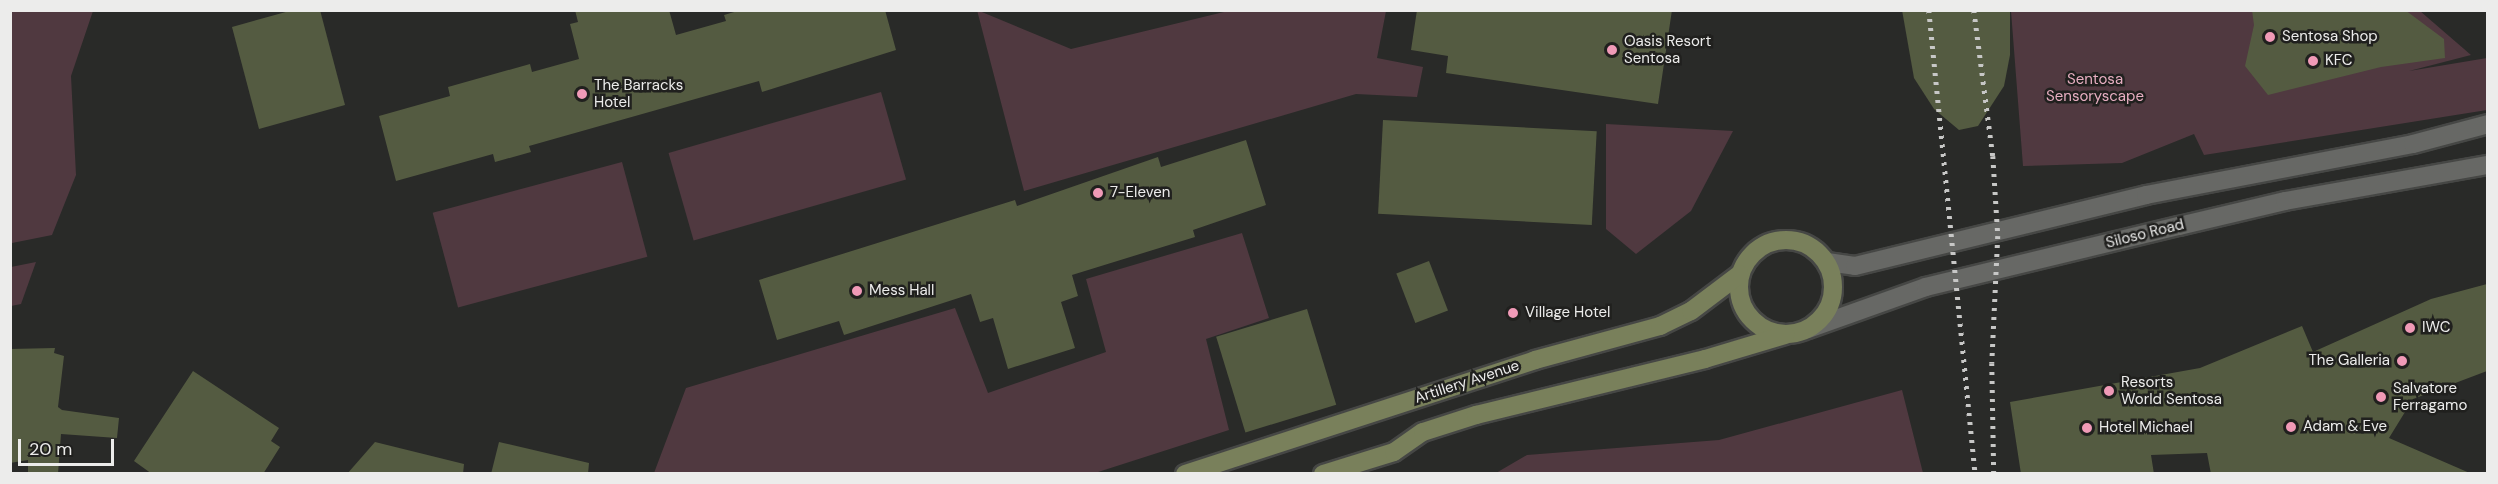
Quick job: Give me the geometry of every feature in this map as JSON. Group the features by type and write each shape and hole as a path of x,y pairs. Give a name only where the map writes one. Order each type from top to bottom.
{"street":[{"path":"1323,474 1394,452 1423,432 1476,415 1705,359 1808,328 1820,319 1831,299 1832,277 1827,262 1855,267 2146,195 2413,144 2487,124"},
{"name":"Siloso Road","path":"1808,328 1926,287 2167,229 2285,201 2487,165"},
{"name":"Artillery Avenue","path":"1185,474 1535,360 1669,323 1740,274 1748,258 1759,248 1788,239 1816,250 1827,262"},
{"path":"1740,274 1739,296 1748,316 1770,332 1785,335"}],"green space":[{"path":"977,10 1071,49 1228,11 1386,11 1377,58 1423,67 1417,97 1356,94 1024,191"},
{"path":"10,11 93,11 71,76 76,175 52,235 12,243"},
{"name":"Sentosa Sensoryscape","path":"2011,11 2420,11 2471,55 2409,71 2487,58 2487,110 2204,155 2194,134 2122,163 2023,166"},
{"path":"881,92 906,179 694,240 669,153"},
{"path":"1606,124 1733,131 1691,211 1636,254 1606,229"},
{"path":"622,162 647,257 458,307 433,213"},
{"path":"1242,233 1269,318 1206,339 1229,430 1095,473 654,473 686,388 955,308 988,393 1106,352 1086,279"},
{"path":"36,262 21,304 11,306 11,267"},
{"path":"1902,390 1923,473 1496,473 1527,455 1719,440"}],"building":[{"path":"293,10 320,10 345,105 259,129 232,27"},
{"name":"The Barracks Hotel","path":"575,10 669,10 676,35 726,21 724,15 741,10 885,10 896,50 762,92 759,81 529,146 531,152 495,162 493,154 396,181 379,116 450,96 448,87 530,64 532,72 579,59 570,24 578,22"},
{"path":"1417,10 1672,10 1658,104 1446,73 1448,56 1411,50"},
{"path":"1902,10 2010,10 2010,55 2004,86 1978,126 1959,130 1934,109 1914,78"},
{"path":"2252,10 2405,10 2444,39 2445,58 2381,67 2268,95 2245,66 2254,25"},
{"path":"1383,120 1597,131 1592,225 1378,214"},
{"name":"Mess Hall","path":"1246,140 1266,205 1193,230 1195,237 1072,275 1078,296 1061,302 1075,348 1008,369 993,318 980,322 971,294 844,335 839,321 777,340 759,280 1015,200 1017,206 1158,157 1161,167"},
{"path":"1429,261 1448,310 1415,323 1396,274"},
{"path":"2487,284 2487,371 2413,399 2389,438 2472,474 2211,474 2207,453 2151,455 2154,474 2021,474 2010,402 2200,368 2302,326 2313,352 2431,299"},
{"path":"1307,309 1336,405 1245,432 1216,337"},
{"path":"55,348 54,353 64,356 58,407 62,410 119,418 117,438 61,434 58,474 28,474 28,460 10,463 10,349"},
{"path":"193,371 279,428 271,441 280,447 263,474 152,474 134,461"},
{"path":"375,442 464,464 463,474 347,474"},
{"path":"499,442 589,463 588,474 491,474"}],"railway":[{"path":"1929,10 1975,474"},
{"path":"1974,10 1993,156 1998,236 1992,363 1994,474"}],"place":[{"name":"Sentosa Shop","path":"2270,37"},
{"name":"Oasis Resort Sentosa","path":"1612,50"},
{"name":"KFC","path":"2313,61"},
{"name":"The Barracks Hotel","path":"582,94"},
{"name":"7-Eleven","path":"1098,193"},
{"name":"Mess Hall","path":"857,291"},
{"name":"Village Hotel","path":"1513,313"},
{"name":"IWC","path":"2410,328"},
{"name":"The Galleria","path":"2402,361"},
{"name":"Resorts World Sentosa","path":"2109,391"},
{"name":"Salvatore Ferragamo","path":"2381,397"},
{"name":"Adam & Eve","path":"2291,427"},
{"name":"Hotel Michael","path":"2087,428"}]}
